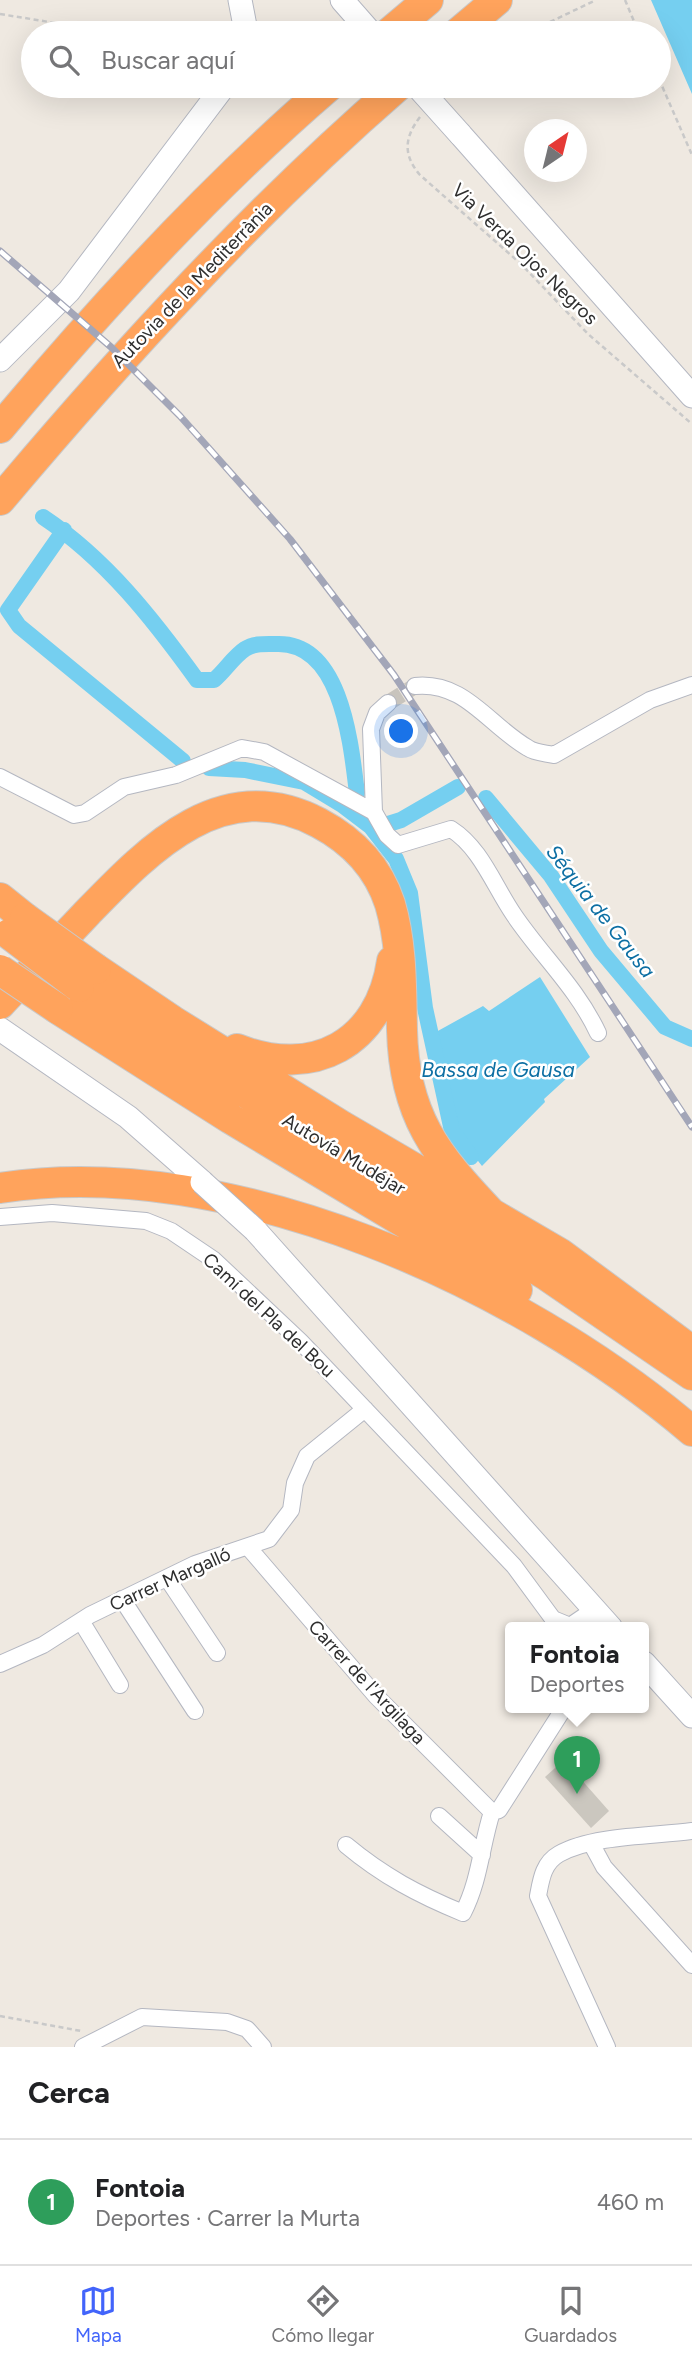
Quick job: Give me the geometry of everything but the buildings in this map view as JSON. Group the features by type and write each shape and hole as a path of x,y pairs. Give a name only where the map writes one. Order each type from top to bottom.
{"highway":[{"path":"403,21 428,0"},
{"path":"472,21 497,0"},
{"path":"0,428 67,348 206,201 316,98"},
{"name":"Autovia de la Mediterrània","path":"0,500 104,376 241,231 385,98"},
{"path":"0,1004 115,884 162,842 190,823 220,811 245,807 278,807 306,816 340,834 362,854 378,877 390,905 396,936 403,987 404,1059 411,1097 424,1132 434,1147 451,1171 492,1214"},
{"name":"Autovía Mudéjar","path":"0,898 11,926 328,1145 546,1275 692,1375"},
{"path":"87,978 234,1048 262,1059 291,1062 317,1058 336,1049 356,1036 372,1017 388,980 396,936"},
{"name":"Autovía Mudéjar","path":"0,970 231,1119 594,1338 692,1412"},
{"path":"87,978 561,1254 692,1351"},
{"path":"0,1188 74,1182 148,1185 267,1209 325,1227 412,1260 501,1303 618,1374 692,1431"}],"main road":[{"path":"240,0 244,21"},
{"path":"342,0 360,21"},
{"path":"0,360 69,291 216,98"},
{"path":"428,98 692,396"},
{"path":"0,1029 128,1117 255,1230 606,1622"},
{"path":"649,1669 692,1716"}],"street":[{"path":"415,686 451,688 530,750 554,755 650,700 692,685"},
{"path":"388,704 377,713 371,729 374,813 387,835 398,845 451,829 468,840 515,916 586,1009 598,1032"},
{"path":"0,777 42,801 74,815 85,813 124,787 176,775 242,748 264,752 374,813"},
{"name":"Camí del Pla del Bou","path":"0,1217 52,1213 146,1221 171,1231 214,1260 300,1341 365,1409 514,1566 552,1619 558,1622"},
{"name":"Carrer Margalló","path":"0,1664 43,1645 122,1599 195,1564 269,1539 291,1510 296,1494 295,1483 307,1456 365,1409"},
{"name":"Carrer de l'Argilaga","path":"248,1546 376,1696 492,1812"},
{"path":"167,1578 217,1653"},
{"path":"122,1599 195,1711"},
{"path":"576,1622 595,1609"},
{"path":"81,1621 120,1685"},
{"path":"346,1844 376,1870 403,1887 463,1913 482,1855 482,1844 492,1812 499,1810 561,1713"},
{"path":"439,1816 482,1855"},
{"path":"607,2047 538,1896 542,1872 557,1854 591,1843 692,1831"},
{"path":"591,1843 604,1867 692,1965"},
{"path":"90,2043 142,2017 227,2022 247,2029 263,2047"}],"path":[{"path":"552,21 596,0"},
{"path":"625,0 634,21"},
{"path":"0,14 43,21"},
{"path":"667,98 692,155"},
{"name":"Via Verda Ojos Negros","path":"424,113 409,135 405,150 410,163 420,175 521,264 588,334 692,424"},
{"path":"0,2016 87,2032 90,2043"}],"water":[{"path":"651,0 692,0 692,94 671,46 671,21 660,21"},
{"name":"Bassa de Gausa","path":"540,977 590,1057 544,1099 545,1102 482,1166 453,1129 436,1032 483,1006 489,1011"}],"waterway":[{"name":"Séquia de Gausa","path":"43,517 87,552 127,591 197,680 214,680 241,652 256,645 276,644 298,648 316,659 329,677 339,699 351,749 357,793"},
{"path":"64,530 8,610 19,626 183,761"},
{"path":"209,768 245,770 304,782 371,827 396,859 410,893 425,1008 452,1131 471,1157"},
{"name":"Séquia de Gausa","path":"385,825 401,820 458,787"},
{"name":"Séquia de Gausa","path":"486,798 551,876 601,951 665,1027 692,1039"}],"tunnel":[{"path":"388,703 415,686"}],"railway":[{"path":"0,251 111,347 180,416 290,539 394,675 692,1127"}],"place":[{"name":"Fontoia","path":"577,1794"}]}
